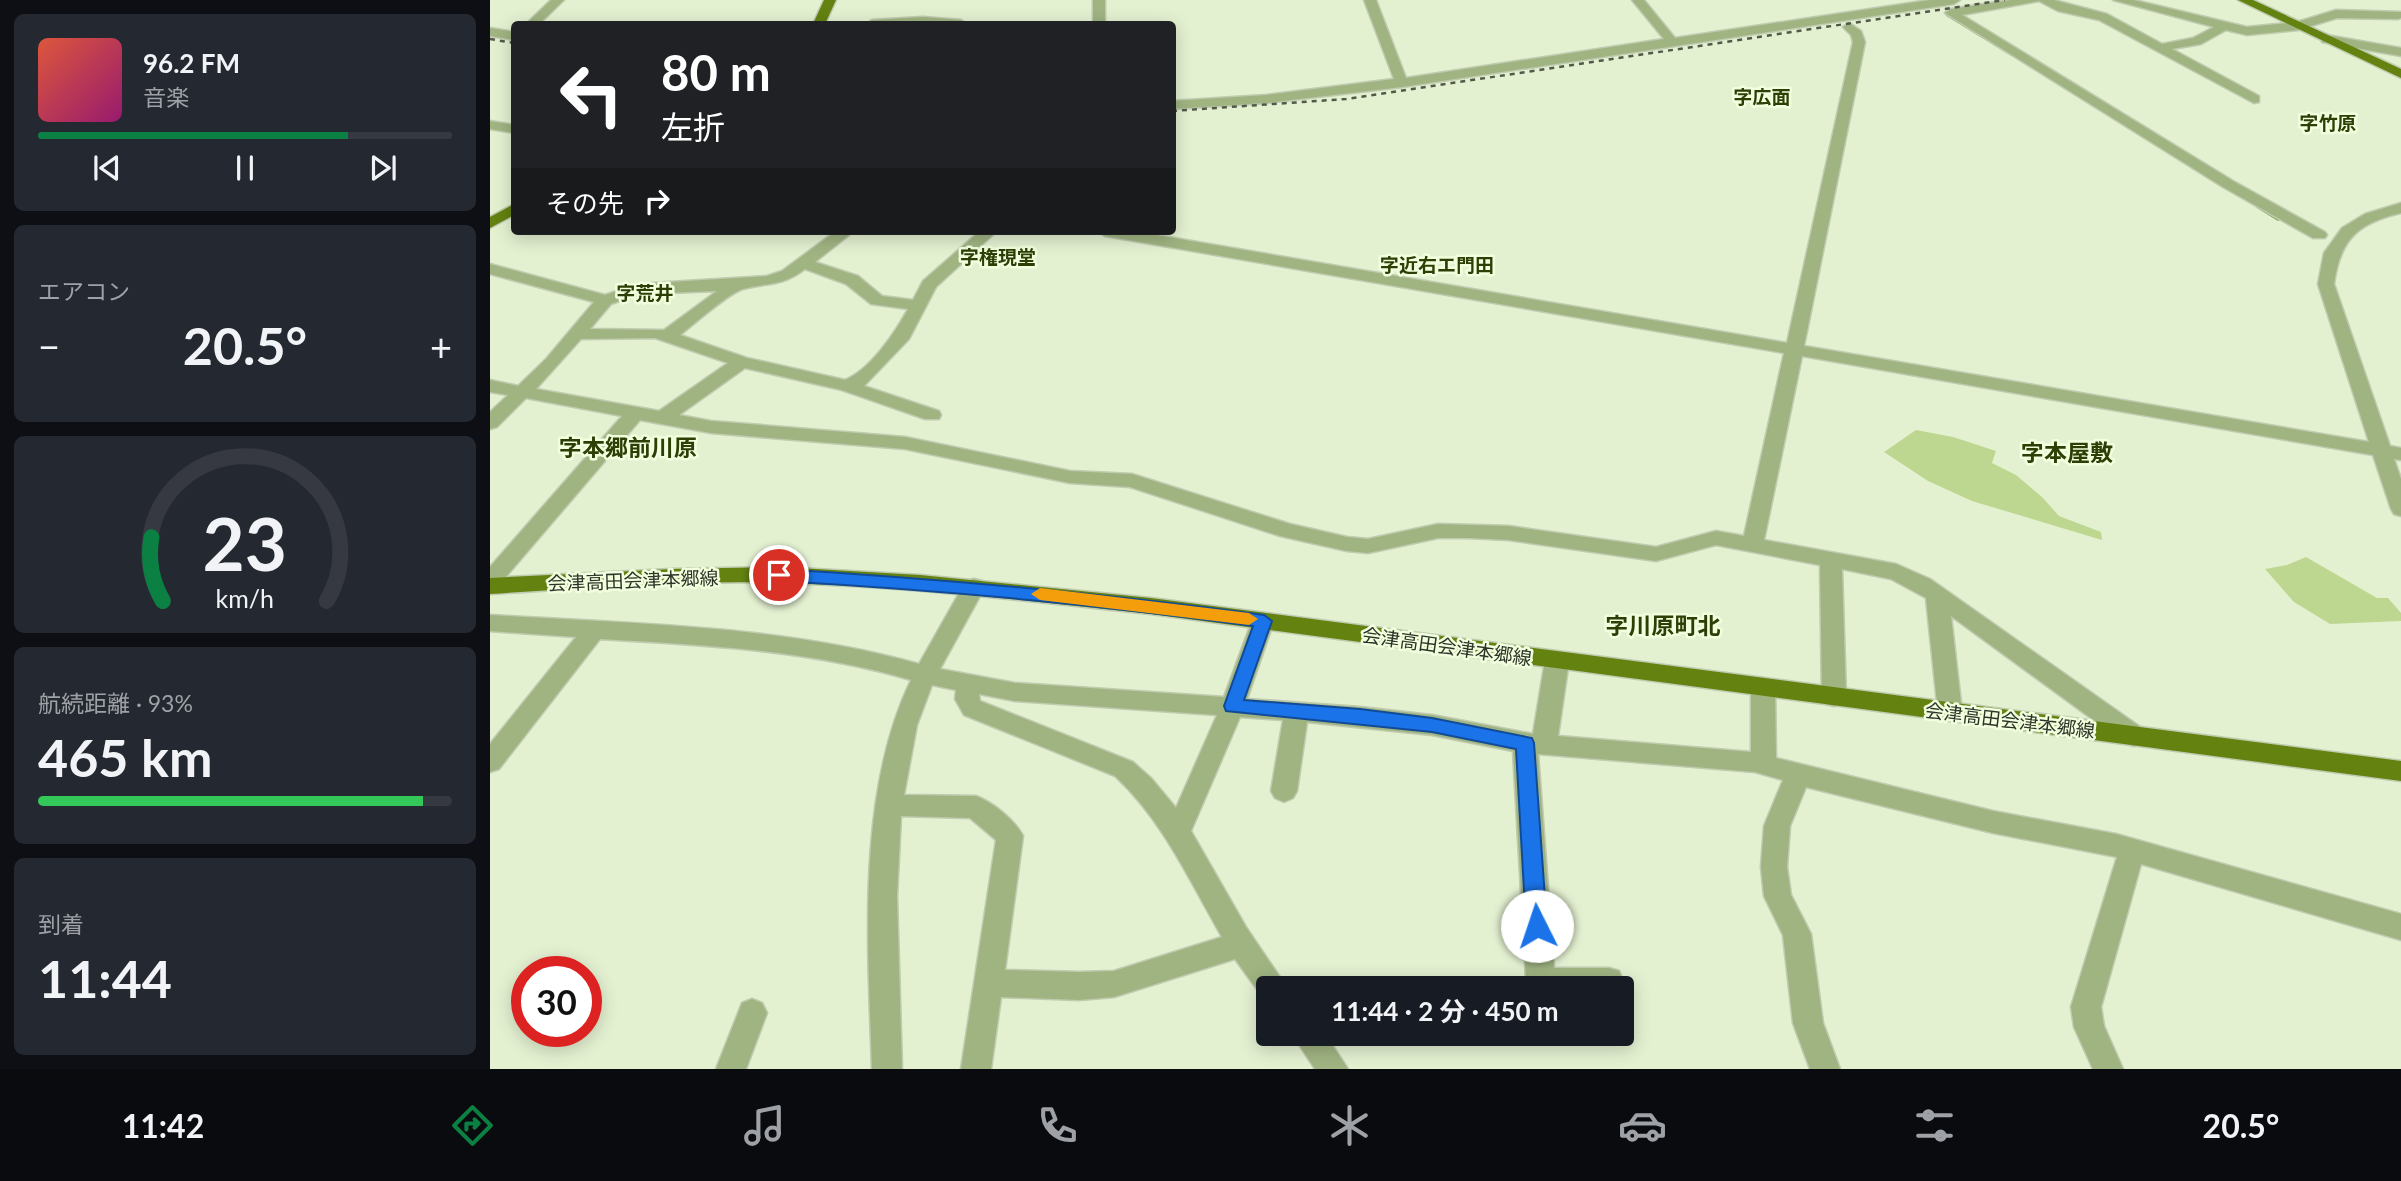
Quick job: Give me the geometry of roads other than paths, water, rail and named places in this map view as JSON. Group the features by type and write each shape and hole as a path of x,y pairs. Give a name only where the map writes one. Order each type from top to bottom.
{"main road":[{"path":"820,21 830,0"},
{"path":"2244,0 2401,74"},
{"path":"490,223 511,211"},
{"name":"会津高田会津本郷線","path":"490,583 779,575 974,587 1151,606 2401,771"}],"street":[{"path":"535,21 558,0"},
{"path":"1099,0 1099,21"},
{"path":"1370,0 1402,83"},
{"path":"1638,0 1673,43"},
{"path":"1176,105 1266,99 1402,83 1673,43 1914,3 1954,0"},
{"path":"2034,0 1951,13 2216,177 2319,235"},
{"path":"2044,0 2062,9 2103,17 2254,99"},
{"path":"2119,0 2222,27 2256,32 2298,26 2336,14 2399,15"},
{"path":"2378,1 2399,15"},
{"path":"1753,544 1859,42 1857,34 1849,27"},
{"path":"2160,48 2197,41 2222,27"},
{"path":"490,32 511,35"},
{"path":"2326,39 2401,52"},
{"path":"490,125 511,128"},
{"path":"2401,208 2364,220 2351,228 2336,245 2327,262 2326,284 2401,509"},
{"path":"490,423 578,334 603,301 637,289 771,281 788,274 836,235"},
{"path":"847,386 861,380 903,335 929,285 985,235"},
{"path":"1128,235 2401,454"},
{"path":"803,263 852,281 877,300 919,306"},
{"path":"490,269 603,301"},
{"path":"667,336 736,285"},
{"path":"578,334 656,333 742,362 847,386 932,415"},
{"path":"662,418 742,362"},
{"path":"490,386 662,418 776,434 905,443 1070,477 1117,478 1287,531 1347,544 1381,545 1412,535 1438,531 1509,533 1670,554 1705,539 1716,538 1896,572 1922,584 2134,736"},
{"path":"490,583 635,413"},
{"path":"1831,560 1834,697"},
{"path":"887,1069 882,920 891,805 905,723 926,675 974,587"},
{"path":"1937,595 1950,712"},
{"path":"1175,830 1183,822 1233,706 1264,621"},
{"path":"490,623 793,646 863,657 968,684 1061,696 1296,711 1432,725 1535,744 1713,757 1763,764 1798,775 1993,822 2132,850 2401,927"},
{"path":"490,762 594,629"},
{"path":"1540,976 1535,744 1557,661"},
{"path":"968,684 967,699 972,708 1124,769 1141,782 1175,830 1241,944 1264,976"},
{"path":"1763,687 1763,764"},
{"path":"1284,792 1296,711"},
{"path":"1798,775 1777,826 1774,867 1778,896 1797,934 1808,1023 1825,1069"},
{"path":"891,805 976,807 1010,836 976,1069"},
{"path":"2108,1069 2089,1027 2086,1007 2132,850"},
{"path":"988,983 1114,984 1241,944"},
{"path":"731,1069 752,1013"},
{"path":"1316,1046 1333,1069"}],"waterway":[{"path":"1947,15 2012,55"},
{"path":"2257,206 2278,219"}],"railway":[{"path":"1176,111 1346,99 2005,0"},
{"path":"490,39 511,42"}],"district":[{"name":"字広面","path":"1762,96"},
{"name":"字竹原","path":"2328,122"},
{"name":"字権現堂","path":"998,256"},
{"name":"字近右エ門田","path":"1437,264"},
{"name":"字荒井","path":"645,292"},
{"name":"字本郷前川原","path":"628,447"},
{"name":"字本屋敷","path":"2067,452"},
{"name":"字川原町北","path":"1663,625"}]}
